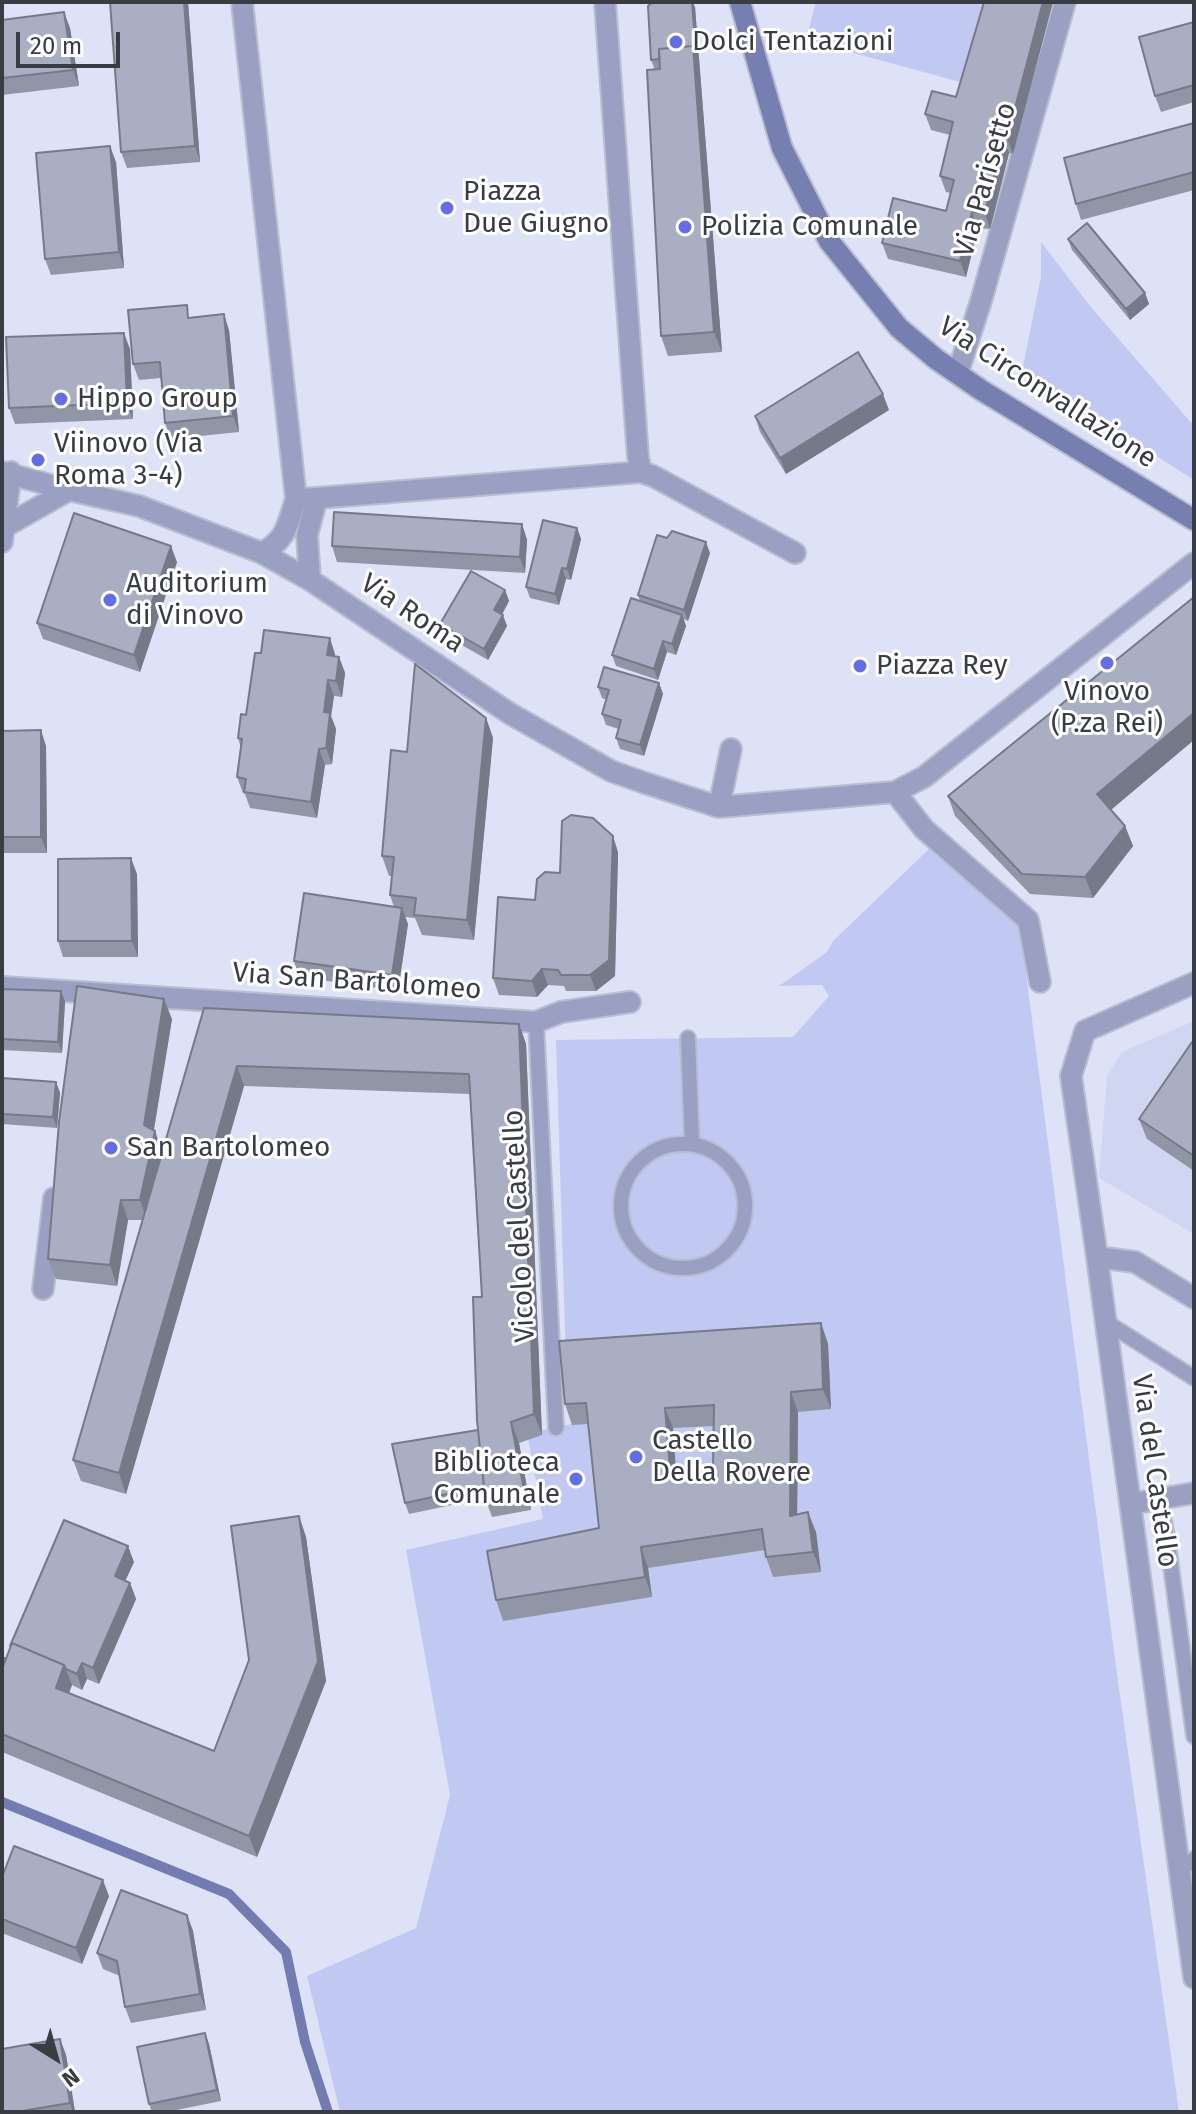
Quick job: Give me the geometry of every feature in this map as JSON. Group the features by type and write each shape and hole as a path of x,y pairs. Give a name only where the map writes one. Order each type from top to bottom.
{"street":[{"path":"242,2 307,498 310,580"},
{"path":"605,2 641,472"},
{"name":"Via Circonvallazione","path":"740,2 782,148 829,241 899,328 936,359 981,390 1194,520"},
{"name":"Via Parisetto","path":"958,372 1065,2"},
{"path":"3,535 6,472"},
{"name":"Via Roma","path":"6,472 139,506 262,553 310,580 509,713 611,771 716,814 785,803 895,792"},
{"path":"307,498 641,472 795,553"},
{"path":"3,535 69,490"},
{"path":"262,553 284,536 307,498"},
{"path":"1040,982 1028,920 924,829 895,792 924,777 1194,563"},
{"path":"716,814 731,749"},
{"name":"Via del Castello","path":"1194,983 1085,1031 1071,1076 1130,1504 1186,1863 1194,1978"},
{"name":"Via San Bartolomeo","path":"2,987 77,999 536,1022 561,1012 630,1002"},
{"path":"43,1289 56,1183"},
{"path":"1097,1257 1135,1262 1194,1298"},
{"path":"1130,1504 1194,1493"}],"lane":[{"name":"Vicolo del Castello","path":"536,1022 556,1428"},
{"path":"688,1038 692,1144"},
{"path":"692,1144 712,1150 729,1163 741,1181 745,1201 743,1223 735,1241 719,1256 701,1266 680,1269 660,1264 643,1254 629,1239 622,1221 620,1201 625,1181 636,1164 652,1152 671,1145 692,1144"},
{"path":"1106,1322 1194,1378"},
{"path":"1160,1498 1194,1736"}],"shaded area":[{"path":"816,2 983,2 960,82 806,40"},
{"path":"1041,242 1090,306 1194,426 1194,480 1022,371 1041,277"},
{"path":"929,849 1020,927 1116,1667 1179,2112 340,2112 307,1976 416,1928 450,1795 406,1550 543,1519 527,1433 572,1424 566,1362 556,1040 793,1037 829,996 822,985 779,986 827,952 833,941"},
{"path":"1194,1021 1194,1234 1099,1178 1107,1075 1122,1052"}],"building":[{"path":"110,2 184,2 195,146 121,152"},
{"name":"Dolci Tentazioni","path":"653,2 692,2 696,55 693,46 659,49 659,59 651,60 648,6"},
{"path":"984,2 1043,2 1007,138 1003,137 985,213 972,212 960,261 882,243 893,198 946,211 954,180 940,176 953,122 925,114 932,91 956,97"},
{"path":"64,12 73,70 2,78 2,20"},
{"path":"1194,22 1194,85 1155,96 1139,37"},
{"path":"693,46 714,332 661,336 647,70 660,69 659,49"},
{"path":"1194,123 1194,172 1076,204 1064,158"},
{"path":"110,146 119,252 45,259 36,153"},
{"path":"1087,223 1145,293 1126,309 1068,239"},
{"path":"187,305 188,318 224,314 233,416 165,423 160,362 133,364 128,310"},
{"path":"124,333 127,403 9,408 6,337"},
{"path":"858,352 883,394 780,458 755,416"},
{"path":"334,512 522,524 520,557 332,546"},
{"name":"Auditorium di Vinovo","path":"74,513 171,546 134,655 37,623"},
{"path":"543,520 577,528 567,569 562,568 555,594 526,587"},
{"path":"672,531 706,542 684,610 638,595 657,535 667,538"},
{"path":"471,571 505,590 494,610 503,615 484,649 440,624"},
{"path":"1194,597 1194,713 1097,794 1125,826 1085,877 1022,874 948,796"},
{"path":"631,598 682,615 672,644 663,641 654,669 612,655"},
{"path":"264,630 330,638 327,655 339,657 336,681 328,680 324,712 330,713 326,748 319,749 311,802 244,792 246,779 237,777 242,739 238,738 241,714 246,715 255,653 261,653"},
{"path":"415,664 486,718 467,920 414,915 416,898 390,895 394,857 382,856 391,750 407,752"},
{"path":"604,667 659,683 640,745 616,738 621,720 602,714 609,690 598,687"},
{"path":"41,730 41,837 2,837 2,731"},
{"path":"571,815 593,818 613,836 609,960 590,975 561,975 558,970 542,969 532,981 493,978 498,897 535,900 537,879 545,872 560,873 562,821"},
{"path":"131,858 132,941 58,941 58,859"},
{"path":"304,893 402,908 392,975 294,961"},
{"name":"San Bartolomeo","path":"77,986 164,999 144,1125 155,1131 140,1200 121,1200 110,1265 48,1259 59,1122"},
{"path":"2,989 61,991 58,1042 2,1039"},
{"path":"204,1008 519,1024 534,1414 511,1422 524,1490 485,1497 477,1420 473,1297 482,1297 469,1074 237,1066 119,1473 73,1460"},
{"path":"1192,1042 1194,1044 1194,1156 1139,1119"},
{"path":"2,1078 56,1082 53,1117 2,1114"},
{"name":"Castello Della Rovere","path":"821,1323 823,1389 791,1392 790,1516 808,1512 813,1552 766,1557 762,1529 641,1547 645,1577 496,1600 487,1551 599,1528 586,1403 565,1404 559,1341","holes":["714,1405 713,1466 670,1469 665,1408"]},
{"path":"478,1430 484,1486 405,1503 392,1444"},
{"path":"299,1516 318,1661 249,1836 2,1734 2,1669 12,1643 64,1665 56,1688 214,1751 249,1660 231,1526"},
{"path":"64,1520 128,1546 115,1576 130,1583 93,1668 82,1663 77,1674 64,1665 12,1643 10,1646"},
{"path":"14,1846 103,1880 76,1948 2,1919 2,1877"},
{"path":"121,1890 187,1915 200,1994 125,2007 117,1961 97,1953"},
{"path":"205,2033 217,2090 149,2104 137,2047"},
{"path":"60,2039 70,2103 2,2112 2,2049"}],"waterway":[{"path":"2,1802 229,1894 286,1952 305,2042 328,2112"}],"place":[{"name":"Dolci Tentazioni","path":"676,42"},
{"name":"Piazza Due Giugno","path":"447,208"},
{"name":"Polizia Comunale","path":"685,227"},
{"name":"Hippo Group","path":"61,399"},
{"name":"Viinovo (Via Roma 3-4)","path":"38,460"},
{"name":"Auditorium di Vinovo","path":"110,600"},
{"name":"Vinovo (P.za Rei)","path":"1107,663"},
{"name":"Piazza Rey","path":"860,666"},
{"name":"San Bartolomeo","path":"111,1148"},
{"name":"Castello Della Rovere","path":"636,1457"},
{"name":"Biblioteca Comunale","path":"576,1479"}]}
